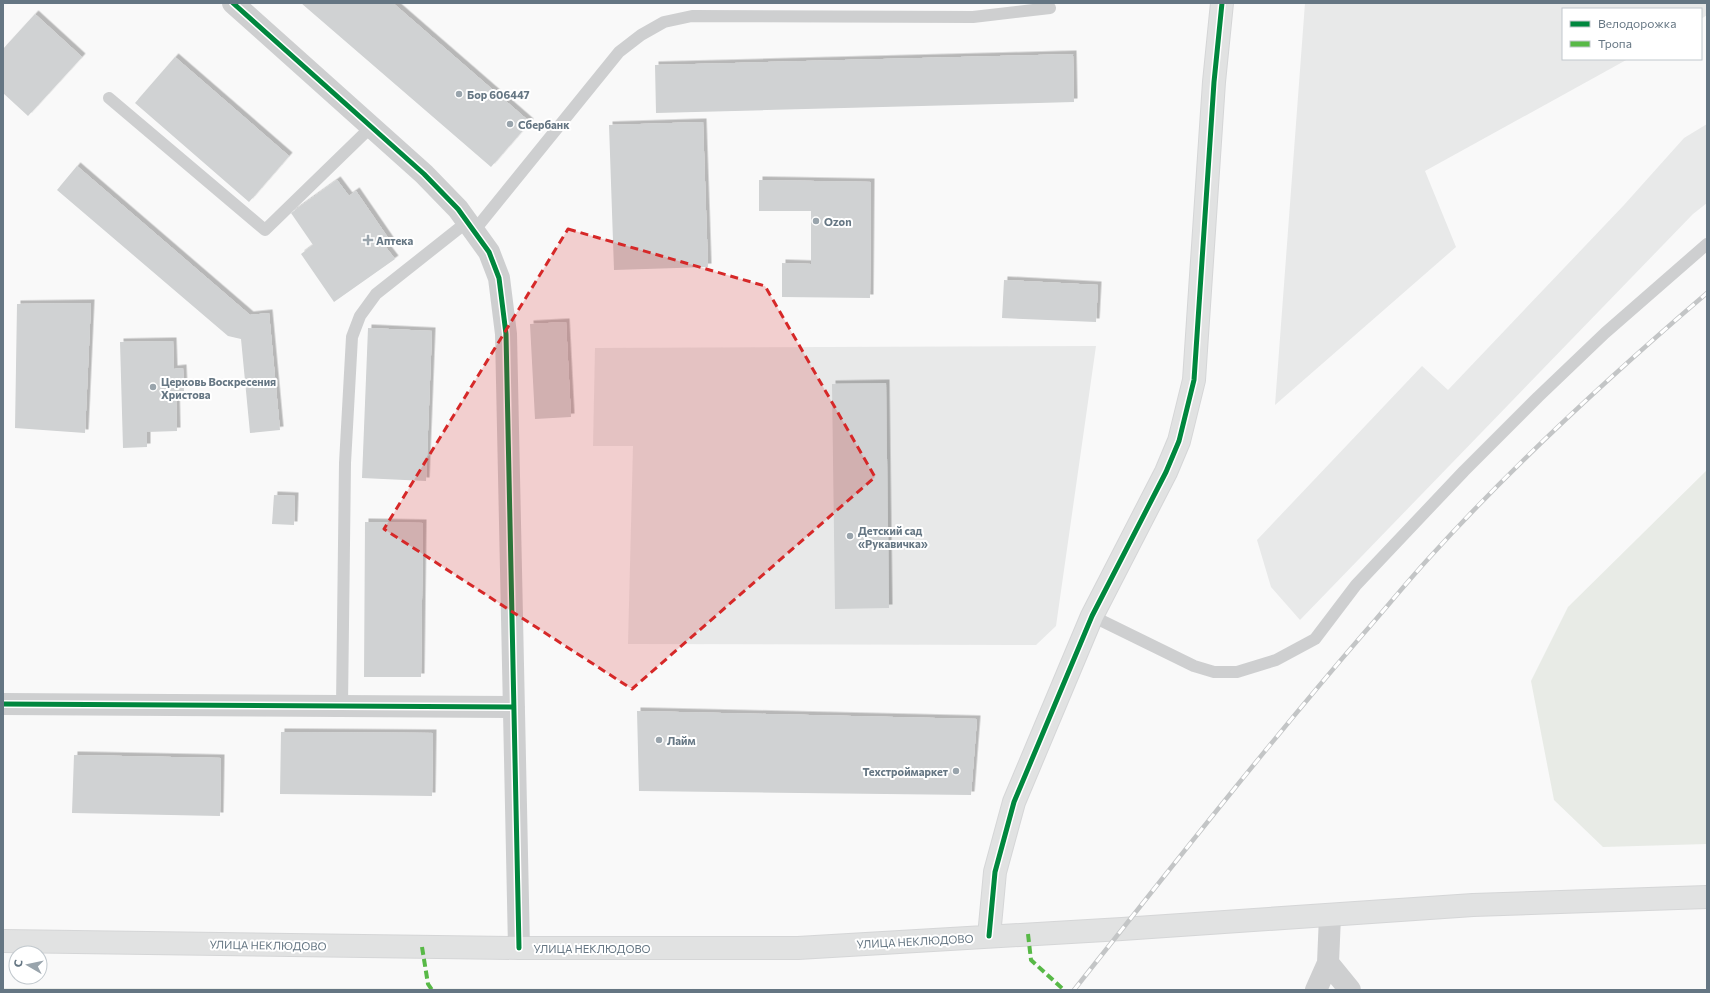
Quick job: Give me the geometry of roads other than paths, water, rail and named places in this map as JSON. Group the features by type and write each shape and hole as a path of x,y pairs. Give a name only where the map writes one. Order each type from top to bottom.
{"main road":[{"path":"989,936 996,872 1014,802 1092,616 1166,472 1179,441 1194,380 1214,82 1222,3"},
{"name":"УЛИЦА НЕКЛЮДОВО","path":"3,941 519,948 798,948 1473,906 1707,897"}],"street":[{"path":"233,3 424,174 458,209 489,252 498,278 506,334 519,948"},
{"path":"3,704 514,707"},
{"path":"1316,990 1328,963 1330,916"},
{"path":"1328,963 1350,990"}],"lane":[{"path":"342,706 345,463 352,337 360,316 376,294 471,226 619,52 641,35 664,22 692,16 973,17 1050,8"},
{"path":"108,98 265,230 371,127"},
{"path":"1092,616 1194,666 1214,672 1237,672 1276,660 1315,639 1356,585 1532,402 1605,333 1707,244"}],"railway":[{"path":"1074,990 1290,721 1429,558 1529,454 1599,388 1707,293"}],"place":[{"name":"Бор 606447","path":"459,94"},
{"name":"Сбербанк","path":"510,124"},
{"name":"Ozon","path":"816,221"},
{"name":"Аптека","path":"368,240"},
{"name":"Церковь Воскресения Христова","path":"153,387"},
{"name":"Детский сад «Рукавичка»","path":"850,536"},
{"name":"Лайм","path":"659,740"},
{"name":"Техстроймаркет","path":"956,771"}]}
